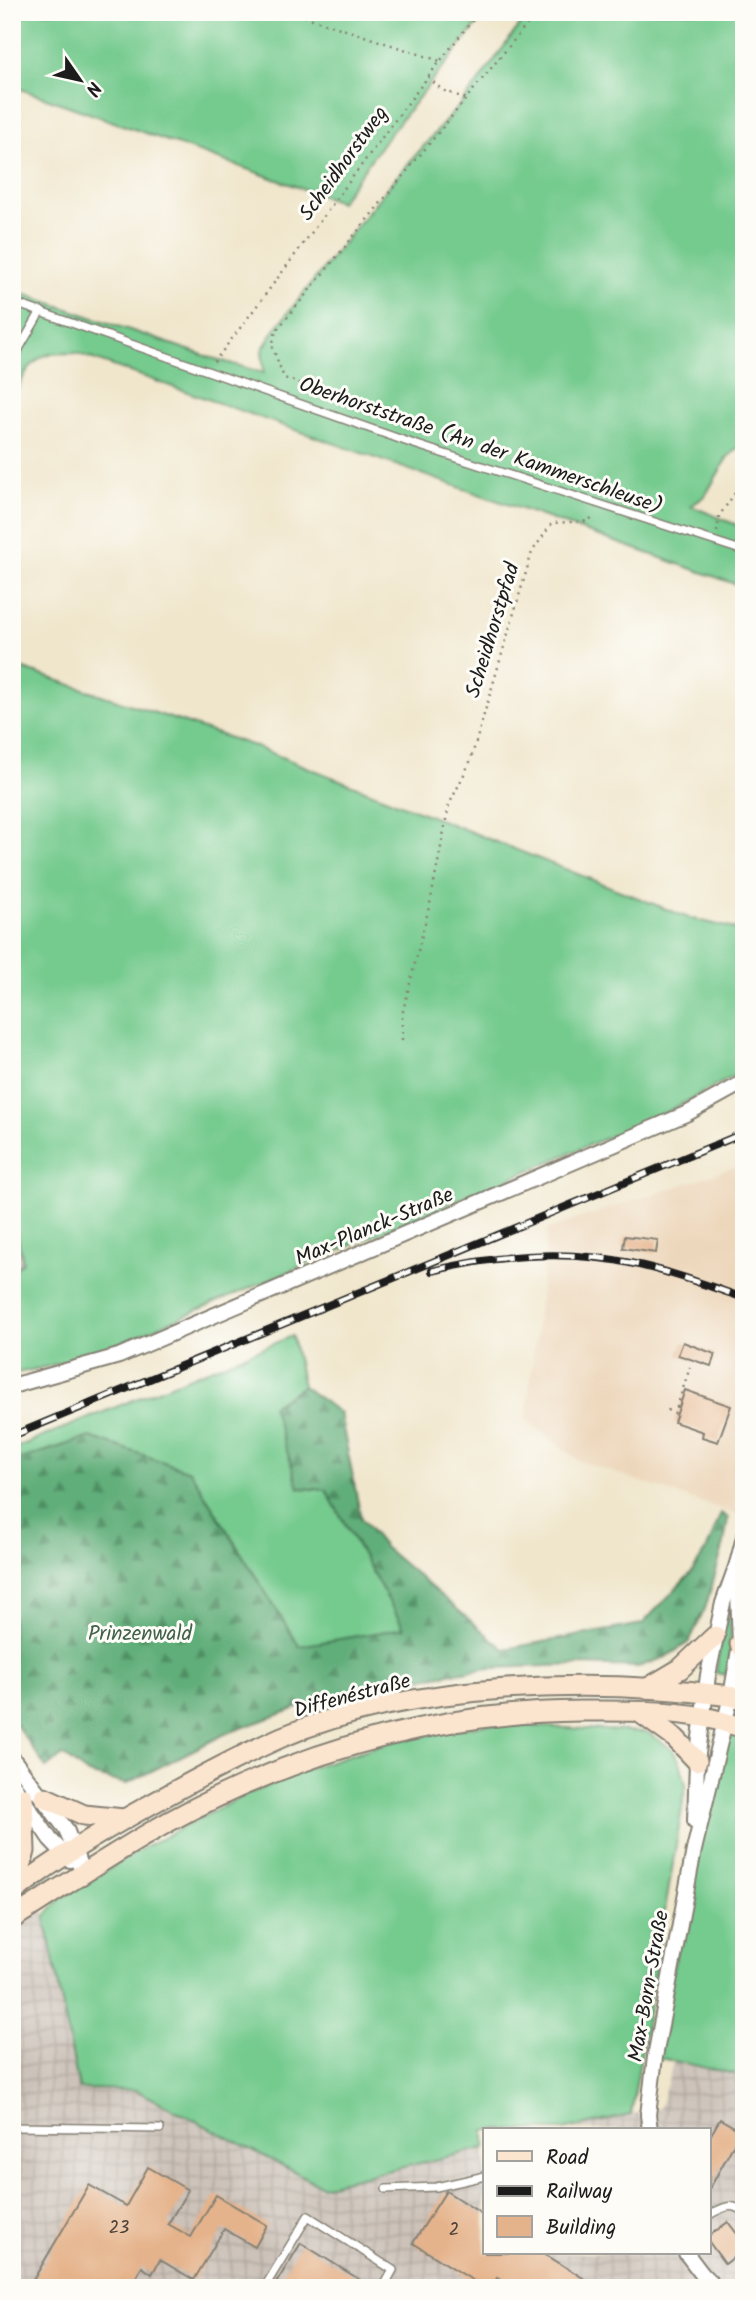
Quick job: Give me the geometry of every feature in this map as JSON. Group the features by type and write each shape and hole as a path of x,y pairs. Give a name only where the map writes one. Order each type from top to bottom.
{"main road":[{"path":"648,1688 680,1669 715,1636"},
{"name":"Diffenéstraße","path":"14,1891 124,1819 192,1782 284,1737 353,1713 439,1696 560,1686 648,1688 737,1698"},
{"path":"638,1711 675,1738 697,1761"},
{"path":"12,1919 171,1821 264,1776 352,1743 458,1721 543,1712 638,1711 704,1717 744,1728"},
{"path":"14,1891 25,1851 18,1790"},
{"path":"44,1797 84,1815 124,1819"}],"street":[{"name":"Max-Planck-Straße","path":"12,1386 119,1356 688,1113 744,1082"},
{"path":"737,1564 744,1537"},
{"name":"Max-Born-Straße","path":"694,1850 697,1761 706,1693 723,1602 737,1564"},
{"name":"Max-Born-Straße","path":"650,2128 648,2115 655,2057 694,1850 723,1723 737,1698 742,1647 737,1564"},
{"path":"12,1758 66,1829 70,1853 83,1874"},
{"path":"18,1790 50,1839 70,1853"},
{"path":"688,2254 716,2288"}],"lane":[{"name":"Oberhorststraße (An der Kammerschleuse)","path":"12,302 411,443 744,551"},
{"path":"12,373 19,349 41,312"},
{"path":"12,2124 17,2127 160,2129"},
{"path":"386,2189 436,2187 483,2176"},
{"path":"710,2214 728,2205 744,2213"},
{"path":"264,2288 308,2216 393,2270 383,2288"},
{"path":"735,2288 744,2278"}],"path":[{"path":"291,12 440,61"},
{"name":"Scheidhorstweg","path":"208,370 427,77 479,12"},
{"path":"411,443 416,419 284,378 272,346 276,331 537,12"},
{"path":"427,77 442,90 467,99"},
{"path":"716,542 719,516 744,480"},
{"name":"Scheidhorstpfad","path":"402,1040 402,1015 431,899 449,805 470,762 532,552 552,523 589,521 605,506"},
{"path":"667,1410 675,1413 690,1367"}],"shaded area":[{"path":"744,1164 744,1517 580,1461 526,1420 548,1229"},
{"path":"12,1213 23,1262 12,1271"},
{"path":"12,1854 45,1917 79,2089 136,2090 322,2186 483,2148 483,2254 710,2254 710,2128 572,2128 660,2108 673,2063 744,2078 744,2288 12,2288"}],"green space":[{"path":"12,12 487,12 385,140 340,202 12,86"},
{"path":"529,12 744,12 744,442 727,458 705,496 691,506 744,528 744,587 76,353 49,354 36,361 22,378 12,406 12,290 264,373 262,350 276,328 387,188 471,92"},
{"path":"12,665 251,745 689,918 744,931 744,1071 665,1113 108,1348 46,1367 12,1374 12,1271 23,1262 12,1213"},
{"path":"292,1336 303,1386 272,1406 326,1490 404,1628 299,1647 190,1471 90,1437 12,1462 12,1449"},
{"name":"Prinzenwald","path":"303,1386 340,1413 361,1518 385,1548 504,1649 642,1624 691,1573 707,1549 721,1513 728,1518 724,1544 705,1609 689,1642 666,1657 638,1667 579,1665 490,1668 409,1680 317,1701 225,1734 126,1784 88,1774 63,1755 46,1768 12,1719 12,1462 90,1437 190,1471 299,1646 404,1628 326,1490 299,1488 272,1406"},
{"path":"726,1618 730,1618 731,1639 726,1675 716,1673"},
{"path":"723,1722 744,1728 744,2079 735,2074 655,2057"},
{"path":"487,1724 647,1732 672,1749 680,1762 686,1785 631,2115 572,2128 483,2128 483,2148 322,2186 136,2090 79,2089 45,1917 59,1900 145,1847 239,1798 306,1769 389,1742"},
{"path":"54,1874 56,1877 52,1882 12,1909 12,1901"}],"building":[{"path":"625,1236 658,1240 656,1253 623,1248"},
{"path":"683,1342 715,1354 711,1366 678,1355"},
{"path":"685,1390 731,1406 718,1442 702,1437 703,1432 674,1422"},
{"path":"720,2119 741,2131 710,2188 710,2136"},
{"path":"148,2167 188,2190 168,2224 191,2237 216,2195 267,2225 255,2247 224,2229 194,2280 160,2260 152,2274 142,2267 130,2288 42,2288 32,2282 89,2185 126,2206"},
{"path":"446,2191 483,2215 483,2254 545,2254 599,2288 513,2288 497,2278 491,2288 485,2288 413,2243"},
{"path":"728,2222 744,2243 744,2250 725,2264 710,2243 710,2235"},
{"path":"301,2243 373,2288 273,2288"}],"railway":[{"path":"12,1436 744,1133"},
{"path":"432,1271 506,1258 580,1256 645,1266 744,1298"}]}
